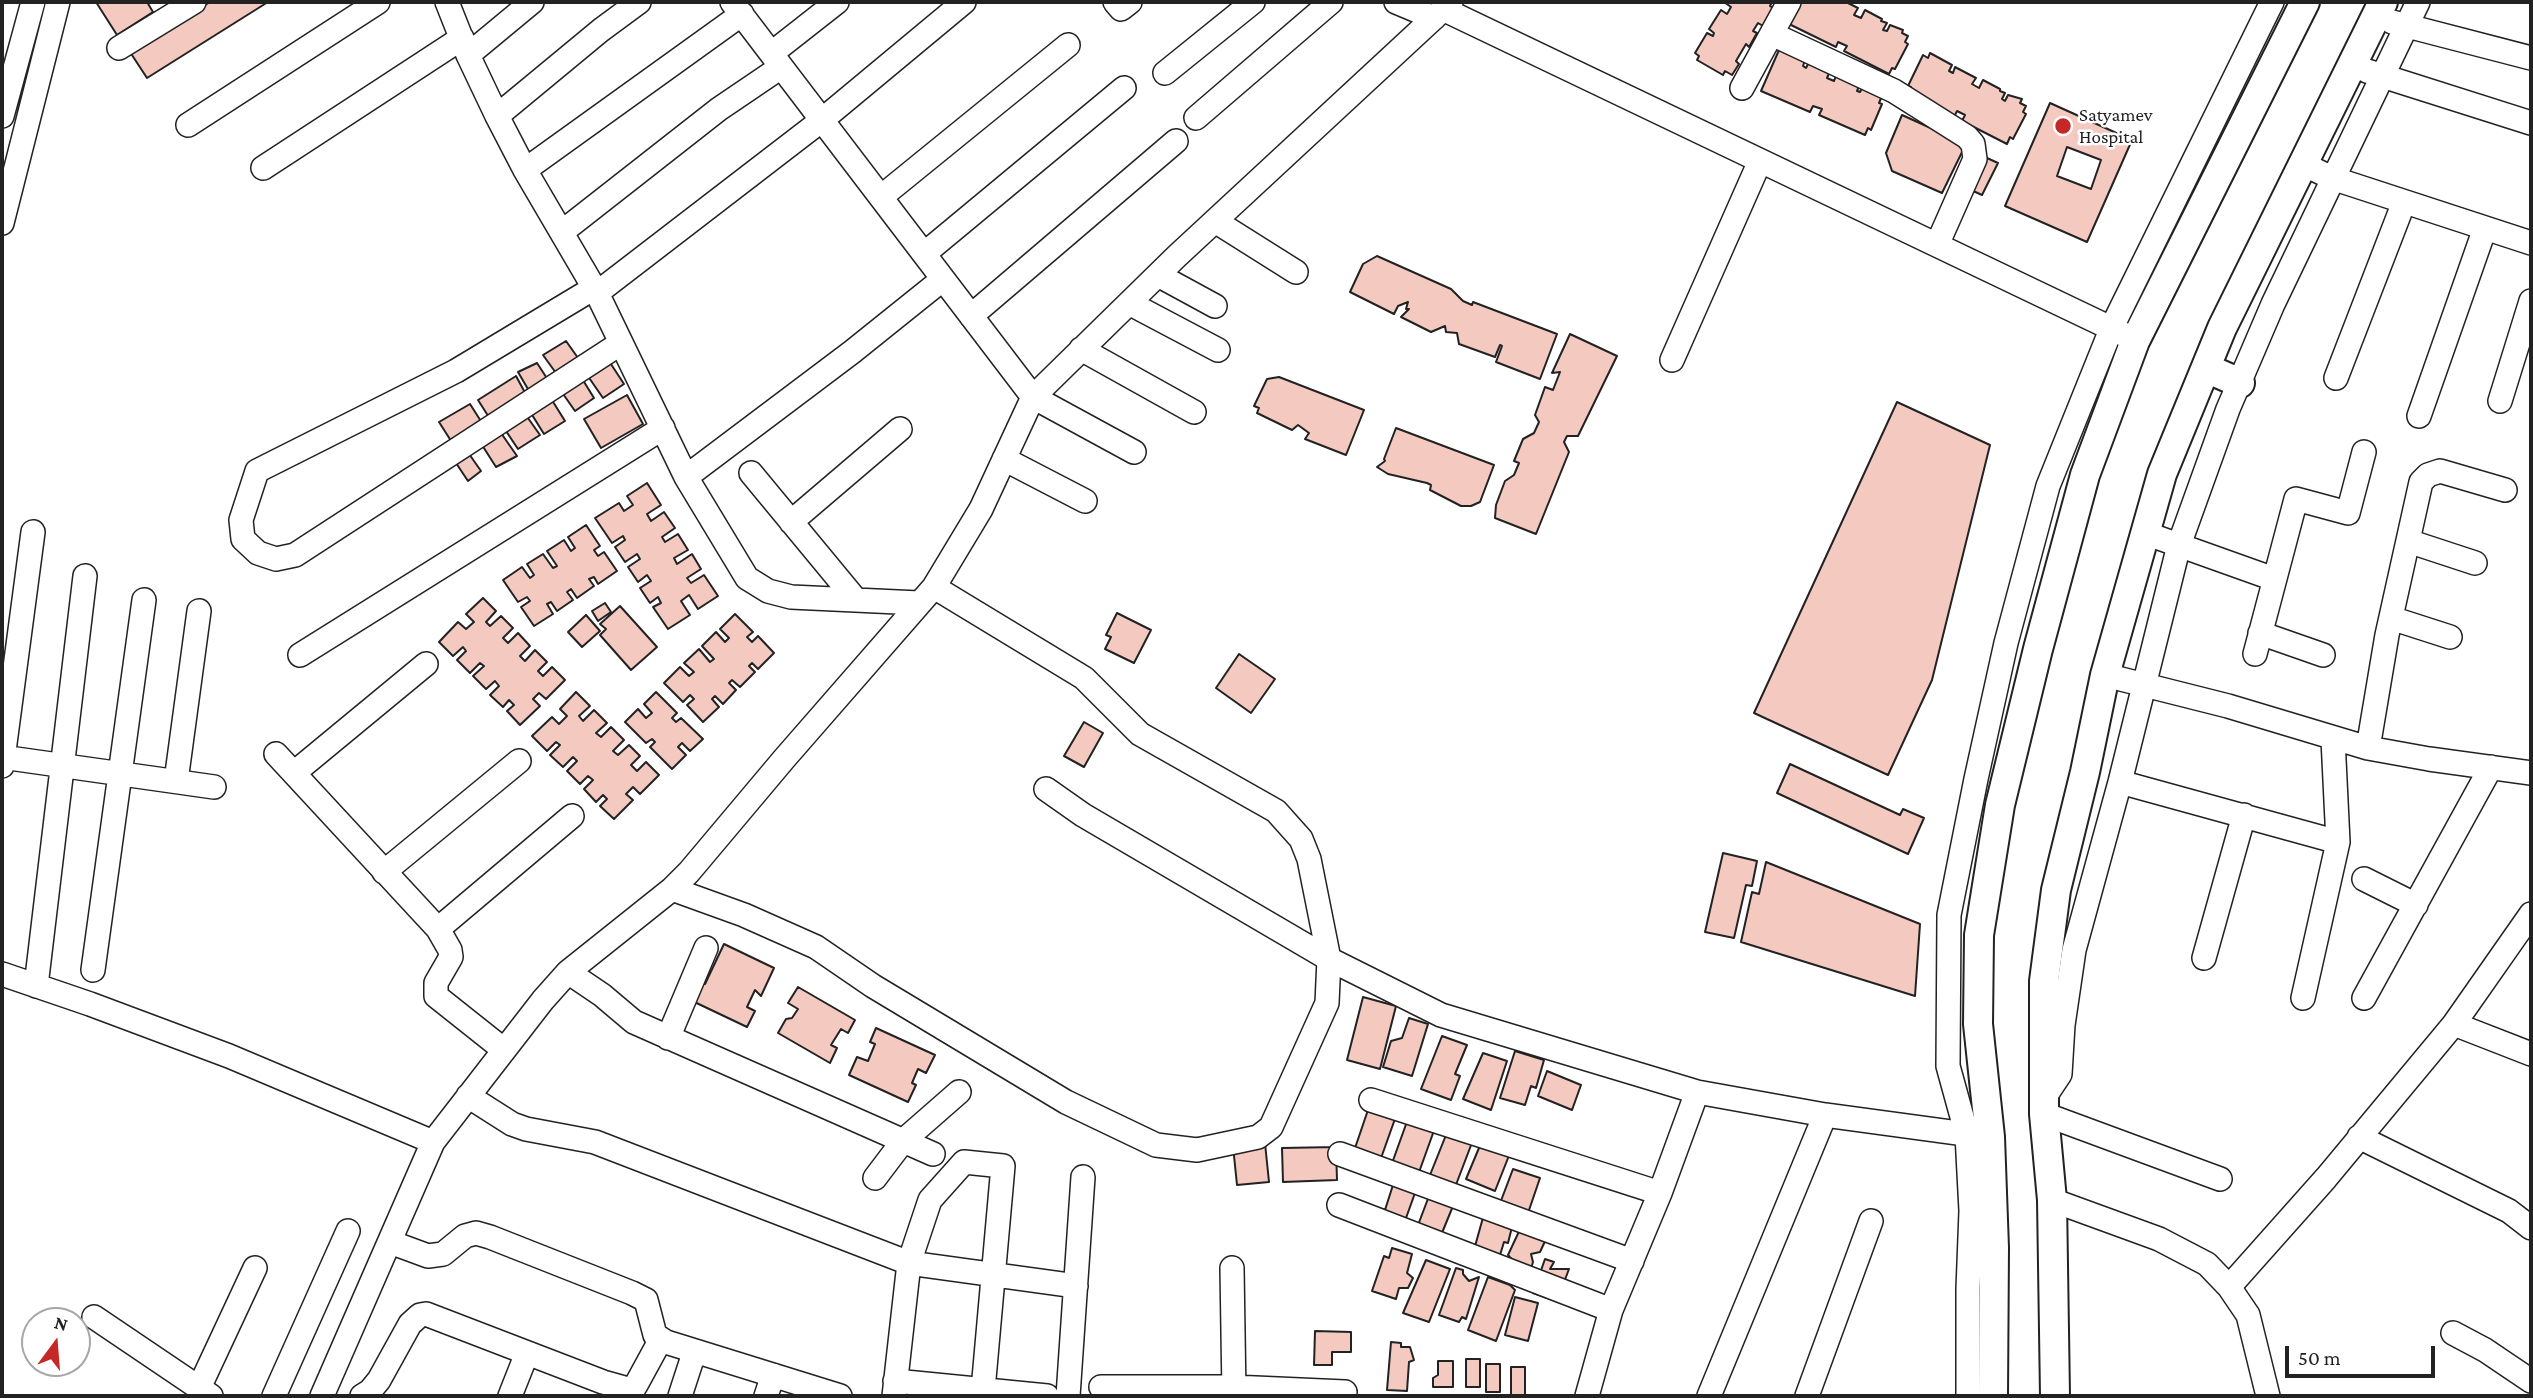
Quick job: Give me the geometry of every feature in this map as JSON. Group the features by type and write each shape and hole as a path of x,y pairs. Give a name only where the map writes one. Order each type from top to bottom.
{"main road":[{"path":"1993,1396 1994,1248 1991,1169 1978,1136 1979,936 2000,805 2123,334 2242,128 2305,2"},
{"path":"2055,1396 2052,1200 2044,1106 2044,981 2056,890 2105,675 2162,474 2222,328 2379,10"},
{"path":"2206,368 2240,383"}],"street":[{"path":"2,116 33,2"},
{"path":"2,223 58,2"},
{"path":"120,48 194,2"},
{"path":"188,125 378,2"},
{"path":"447,2 497,116 525,170 596,291 686,477 747,578 768,591 790,597 856,600 927,595 1084,678 1140,734 1276,811 1301,839 1309,859 1329,959 1327,1003 1271,1127 1258,1138 1197,1150 1156,1145 1066,1102 873,986 816,947 744,915 672,889"},
{"path":"263,168 465,46 532,2"},
{"path":"497,116 639,2"},
{"path":"562,232 719,109 837,2"},
{"path":"621,343 295,555 276,559 258,553 243,538 241,520 257,471 456,371 596,291 822,120 964,2"},
{"path":"1115,2 1121,9 1130,2"},
{"path":"1165,73 1252,2"},
{"path":"1196,118 1331,2"},
{"path":"1396,2 1444,7 2123,334"},
{"path":"1742,88 1789,2"},
{"path":"1968,1396 1971,1211 1978,1136 1948,1066 1949,915 2006,643 2048,486 2123,334 2216,114 2272,2"},
{"path":"2220,1179 2044,1106 2060,1074 2063,1025 2074,950 2120,782 2179,545 2273,304 2418,2"},
{"path":"323,1396 433,1142 504,1050 568,972 689,873 927,595 981,509 1033,397 1158,275 1444,7"},
{"path":"525,170 737,8 1033,397 1134,452"},
{"path":"2379,10 2406,26 2531,58"},
{"path":"1772,34 1895,91 1967,136 1975,151 1975,159 1937,245"},
{"path":"881,197 1068,45"},
{"path":"2352,65 2382,77 2531,123"},
{"path":"924,254 1124,88"},
{"path":"2216,114 2242,128"},
{"path":"971,316 1176,142"},
{"path":"1672,360 1760,161"},
{"path":"2303,164 2333,178 2531,243"},
{"path":"2336,378 2404,202"},
{"path":"1215,221 1296,272"},
{"path":"2419,416 2485,228"},
{"path":"1158,275 1215,306"},
{"path":"686,477 852,352 943,279"},
{"path":"2500,401 2531,301"},
{"path":"1129,303 1218,350"},
{"path":"1081,349 1194,412"},
{"path":"300,655 663,428"},
{"path":"791,522 900,429"},
{"path":"2323,655 2258,643 2295,499 2348,513 2364,452"},
{"path":"1004,458 1085,500"},
{"path":"2368,748 2391,618 2421,482 2428,475 2440,471 2505,490"},
{"path":"751,473 856,600"},
{"path":"33,532 2,760 61,765 214,787"},
{"path":"2146,533 2274,579"},
{"path":"2408,541 2475,563"},
{"path":"36,986 85,576"},
{"path":"93,970 144,600"},
{"path":"176,781 199,611"},
{"path":"2391,618 2449,637"},
{"path":"295,773 426,664"},
{"path":"2105,675 2228,706 2368,748 2429,760 2531,773"},
{"path":"2303,998 2338,842 2333,739"},
{"path":"276,754 438,929 451,957 436,983 436,996 504,1050"},
{"path":"384,872 519,761"},
{"path":"2364,998 2490,767"},
{"path":"2120,782 2338,842"},
{"path":"1046,789 1083,815 1329,959 1441,1015 1697,1092 1825,1115 1978,1136"},
{"path":"2204,958 2244,815"},
{"path":"438,929 572,816"},
{"path":"1960,861 1990,869"},
{"path":"2364,879 2416,905"},
{"path":"2229,1287 2326,1178 2454,1024 2531,914"},
{"path":"668,1038 706,948"},
{"path":"568,972 602,995 634,1022 933,1154"},
{"path":"2,974 229,1056 433,1142"},
{"path":"2454,1024 2531,1054"},
{"path":"875,1178 903,1142 958,1092"},
{"path":"1587,1396 1611,1310 1660,1193 1697,1092"},
{"path":"468,1096 512,1124 595,1142 909,1263 1076,1286"},
{"path":"1371,1100 1660,1193"},
{"path":"1709,1396 1825,1115"},
{"path":"2359,1137 2509,1210 2531,1228"},
{"path":"1340,1154 1632,1261"},
{"path":"983,1390 1003,1166 964,1162 930,1200 909,1263 895,1389 983,1390 1047,1396"},
{"path":"1971,1211 1991,1169"},
{"path":"1068,1396 1083,1177"},
{"path":"2052,1200 2159,1239 2207,1264 2229,1287 2248,1315 2268,1396"},
{"path":"1339,1205 1611,1310"},
{"path":"1808,1396 1871,1221"},
{"path":"274,1396 348,1231"},
{"path":"390,1242 428,1256 443,1255 465,1236 476,1233 490,1237 646,1300 654,1335 661,1339 769,1386 840,1396"},
{"path":"94,1317 205,1392 255,1268"},
{"path":"1231,1268 1233,1391"},
{"path":"362,1396 379,1380 410,1324 420,1315 426,1314 628,1389 634,1388 661,1339"},
{"path":"2452,1333 2465,1338 2531,1381"},
{"path":"510,1396 527,1353"},
{"path":"680,1396 694,1353"},
{"path":"1101,1387 1345,1392"}],"building":[{"path":"96,2 147,2 153,12 117,35"},
{"path":"210,2 268,2 147,78 130,52"},
{"path":"1724,2 1772,2 1770,6 1773,8 1763,26 1758,23 1753,31 1757,33 1749,47 1746,44 1736,61 1739,64 1732,75 1725,71 1723,75 1697,60 1699,56 1695,53 1707,33 1713,36 1714,33 1709,29 1721,10 1727,14 1731,7"},
{"path":"1797,2 1846,2 1858,8 1854,15 1861,18 1865,10 1882,19 1881,21 1887,23 1883,30 1887,31 1890,25 1903,30 1902,33 1908,36 1905,42 1908,44 1895,69 1892,68 1889,74 1844,51 1847,46 1838,42 1836,47 1789,24"},
{"path":"1779,50 1805,60 1803,66 1806,68 1809,62 1830,71 1827,78 1834,81 1837,73 1860,84 1857,91 1860,92 1863,86 1882,96 1879,103 1882,104 1871,130 1868,128 1865,135 1819,115 1822,109 1813,106 1810,112 1761,91"},
{"path":"1930,53 1952,65 1949,71 1953,73 1955,67 1976,78 1972,84 1979,88 1983,80 2000,89 2005,93 2002,99 2005,101 2008,95 2022,99 2020,103 2026,106 2023,112 2026,114 2013,139 2010,137 2007,144 1962,121 1965,115 1957,111 1954,117 1908,94 1911,87 1908,86 1923,55 1928,58"},
{"path":"2050,103 2132,140 2087,242 2005,206","holes":["2067,147 2101,160 2091,189 2057,176"]},
{"path":"1902,115 1966,144 1942,193 1892,171 1886,153"},
{"path":"1987,158 1998,163 1982,195 1971,190"},
{"path":"1377,256 1451,289 1463,301 1472,305 1473,302 1557,334 1540,379 1496,362 1502,346 1500,345 1495,357 1459,344 1457,333 1446,332 1445,326 1431,332 1401,317 1409,309 1406,309 1408,302 1398,306 1394,314 1350,292 1363,264"},
{"path":"1570,334 1617,356 1578,436 1567,436 1564,442 1569,452 1536,534 1495,518 1496,505 1505,481 1514,475 1519,463 1514,461 1523,439 1534,433 1539,422 1535,415 1545,387 1553,390 1560,372 1552,373"},
{"path":"566,341 583,365 561,380 543,355"},
{"path":"607,358 624,384 603,398 585,372"},
{"path":"537,363 552,386 532,396 518,372"},
{"path":"516,376 529,400 492,422 478,400"},
{"path":"581,377 594,398 575,411 561,391"},
{"path":"1279,377 1364,410 1346,455 1305,439 1309,433 1298,425 1292,430 1257,413 1259,408 1254,406 1267,379"},
{"path":"627,395 643,424 601,448 584,419"},
{"path":"550,397 565,421 544,434 529,410"},
{"path":"1897,402 1990,445 1932,680 1888,775 1754,713"},
{"path":"470,404 484,426 453,444 439,422"},
{"path":"523,411 540,435 518,449 502,425"},
{"path":"1396,428 1494,465 1480,502 1461,506 1430,490 1431,485 1427,483 1388,474 1377,467 1385,461"},
{"path":"501,433 517,456 496,467 482,445"},
{"path":"467,451 481,471 468,481 454,460"},
{"path":"647,483 661,505 647,514 651,521 664,512 675,528 662,537 665,542 678,534 688,550 674,558 677,564 692,554 701,569 687,578 691,583 704,575 718,596 698,609 689,595 681,601 690,615 668,629 653,607 661,603 658,597 650,603 640,588 651,581 647,575 638,582 628,567 640,559 637,554 625,562 615,547 625,540 623,536 612,543 595,518 619,503 624,511 633,505 627,496"},
{"path":"586,525 600,546 594,550 598,556 604,552 617,571 598,584 594,577 589,579 594,586 577,598 571,589 567,592 573,600 557,611 551,602 547,604 553,614 534,626 521,607 530,601 527,597 518,602 503,580 522,567 530,578 534,575 527,564 543,554 553,568 557,566 547,551 564,540 571,551 575,548 568,537"},
{"path":"483,598 496,611 486,622 490,626 501,616 513,628 503,638 508,643 518,633 530,646 520,656 525,661 535,650 547,662 538,671 543,676 552,667 565,680 546,699 539,693 533,699 540,706 520,725 507,711 514,705 509,700 503,707 490,695 499,686 495,681 486,689 473,676 484,666 480,663 470,673 457,660 466,651 463,647 453,656 439,642 458,622 466,629 474,622 466,614"},
{"path":"605,603 611,612 598,621 592,611"},
{"path":"620,606 657,647 631,670 600,635 606,629 600,624"},
{"path":"1117,613 1151,630 1134,663 1105,649 1111,637 1106,635"},
{"path":"735,614 753,632 747,637 752,642 758,636 774,653 758,669 752,663 749,666 755,672 740,687 732,680 729,683 736,690 723,704 715,696 712,699 719,707 703,722 687,705 694,699 690,695 683,702 664,683 680,667 689,676 694,672 684,663 699,649 710,662 714,659 702,646 716,632 725,642 729,638 720,629"},
{"path":"586,615 600,631 582,647 568,632"},
{"path":"1239,654 1275,679 1251,713 1216,688"},
{"path":"576,692 590,706 579,716 583,721 594,710 607,723 596,733 601,737 611,727 624,740 613,751 618,755 629,745 640,756 631,765 637,771 646,762 659,775 640,794 633,787 626,794 633,800 614,819 600,806 607,799 603,795 596,802 584,789 593,780 588,776 580,784 567,771 577,761 573,757 563,767 550,755 560,745 556,742 547,751 532,736 552,717 559,724 567,716 560,709"},
{"path":"656,692 677,713 672,718 676,722 681,718 703,739 690,751 682,743 678,747 686,755 672,769 650,747 655,742 652,739 646,743 625,722 638,709 646,718 652,713 644,704"},
{"path":"1084,722 1103,733 1084,767 1064,756"},
{"path":"1790,764 1900,815 1903,809 1924,818 1908,854 1777,793"},
{"path":"1723,853 1757,861 1752,886 1746,885 1734,938 1705,932"},
{"path":"1766,862 1920,924 1915,996 1741,942 1752,892 1759,894"},
{"path":"724,944 774,968 761,996 755,990 747,1007 755,1011 747,1027 686,998 695,980 705,984"},
{"path":"798,987 855,1020 848,1033 841,1029 831,1045 837,1048 830,1063 778,1033 786,1019 792,1018 798,1009 788,1003"},
{"path":"1363,997 1396,1006 1380,1069 1347,1060"},
{"path":"1409,1018 1428,1024 1412,1076 1383,1067 1391,1041 1402,1038"},
{"path":"876,1028 935,1055 926,1073 918,1069 912,1083 916,1085 908,1102 849,1075 857,1057 868,1061 875,1044 870,1042"},
{"path":"1442,1036 1467,1045 1455,1074 1460,1076 1451,1100 1421,1089"},
{"path":"1515,1051 1544,1060 1536,1088 1531,1086 1525,1105 1500,1098"},
{"path":"1483,1053 1507,1061 1491,1110 1463,1099"},
{"path":"1547,1071 1581,1085 1572,1110 1538,1096"},
{"path":"1369,1107 1396,1116 1380,1161 1354,1151"},
{"path":"1409,1116 1436,1125 1418,1175 1391,1166"},
{"path":"1448,1130 1473,1140 1454,1190 1428,1180"},
{"path":"1484,1136 1512,1148 1495,1191 1466,1179"},
{"path":"1265,1143 1269,1182 1237,1185 1233,1146"},
{"path":"1336,1147 1337,1180 1283,1182 1282,1148"},
{"path":"1513,1169 1540,1178 1527,1216 1499,1206"},
{"path":"1393,1185 1415,1193 1401,1232 1376,1207 1385,1210"},
{"path":"1429,1196 1453,1206 1435,1250 1412,1241"},
{"path":"1484,1214 1513,1223 1508,1243 1504,1242 1497,1265 1472,1257"},
{"path":"1522,1225 1547,1237 1540,1252 1531,1254 1533,1262 1528,1278 1508,1255"},
{"path":"1392,1248 1412,1254 1407,1273 1413,1278 1408,1288 1399,1288 1396,1299 1372,1291 1384,1256 1389,1258"},
{"path":"1545,1259 1554,1262 1550,1269 1569,1269 1563,1285 1570,1287 1564,1304 1533,1293"},
{"path":"1426,1260 1450,1269 1429,1322 1403,1313"},
{"path":"1456,1268 1463,1270 1469,1281 1479,1277 1466,1319 1462,1317 1459,1322 1439,1315"},
{"path":"1488,1277 1510,1285 1515,1290 1496,1341 1468,1330"},
{"path":"1515,1297 1538,1303 1528,1341 1505,1335"},
{"path":"1315,1331 1351,1332 1351,1352 1332,1352 1332,1365 1314,1365"},
{"path":"1391,1342 1401,1343 1401,1347 1410,1347 1414,1360 1409,1362 1407,1391 1387,1390"},
{"path":"1466,1359 1480,1359 1480,1387 1466,1387"},
{"path":"1438,1361 1453,1361 1453,1387 1433,1387 1433,1378 1438,1375"},
{"path":"1486,1364 1500,1364 1500,1392 1486,1392"},
{"path":"1511,1367 1525,1367 1525,1395 1511,1395"}],"place":[{"name":"Satyamev Hospital","path":"2063,126"}]}
